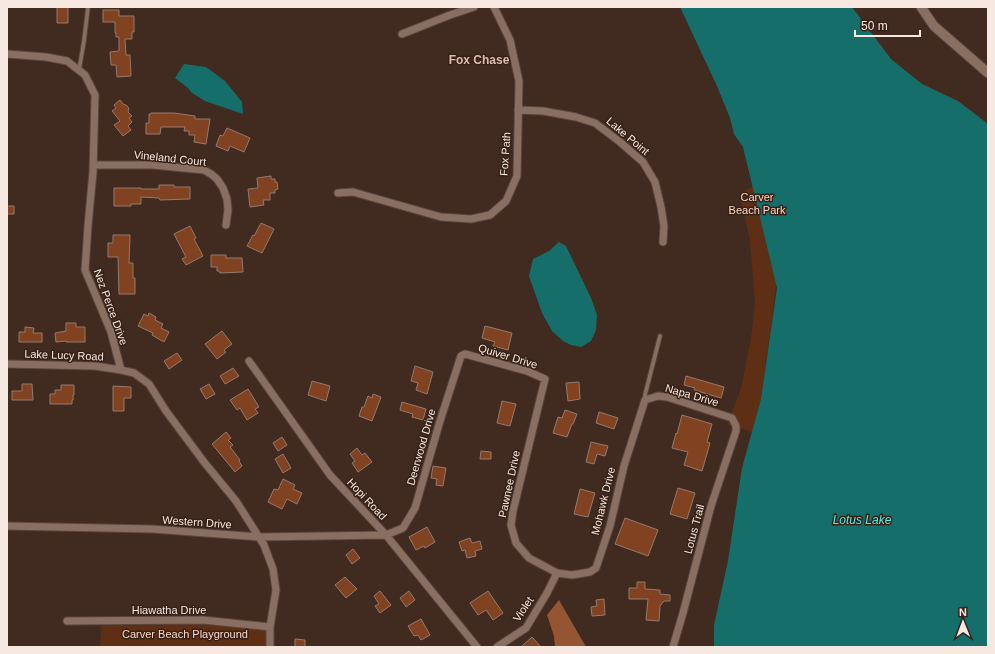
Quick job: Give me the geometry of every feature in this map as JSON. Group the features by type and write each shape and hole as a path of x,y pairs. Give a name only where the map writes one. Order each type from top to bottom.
{"street":[{"path":"402,34 474,7"},
{"name":"Fox Path","path":"338,193 353,192 441,217 471,219 490,215 506,200 517,176 519,80 510,40 494,7"},
{"path":"921,7 934,26 988,73"},
{"name":"Nez Perce Drive","path":"7,54 46,57 67,61 85,75 95,95 94,165 85,270 111,332 121,370"},
{"name":"Lake Point","path":"518,110 542,111 576,117 595,123 643,162 655,182 664,226 663,242"},
{"name":"Vineland Court","path":"94,165 153,165 204,170 217,178 223,188 228,210 226,225"},
{"name":"Quiver Drive","path":"464,354 527,371 545,379"},
{"name":"Deerwood Drive","path":"386,535 403,528 415,508 440,421 461,356 464,354"},
{"name":"Hopi Road","path":"249,361 330,475 386,535 477,647"},
{"name":"Lake Lucy Road","path":"7,364 95,366 121,370"},
{"path":"121,370 134,373 149,384 204,462 236,501 264,545 273,569 276,590 270,627 270,647"},
{"name":"Pawnee Drive","path":"545,379 513,511 511,525 516,543 529,558 556,573"},
{"name":"Napa Drive","path":"645,400 658,396 667,397 732,418"},
{"name":"Mohawk Drive","path":"556,573 572,576 590,572 596,568 610,526 624,466 645,400"},
{"name":"Lotus Trail","path":"673,647 711,506 736,431 736,426 732,418"},
{"name":"Western Drive","path":"7,526 152,529 259,537 386,535"},
{"name":"Violet","path":"498,647 526,628 556,573"},
{"name":"Hiawatha Drive","path":"67,621 203,620 270,627"}],"lane":[{"path":"79,70 88,7"},
{"path":"645,400 660,336"}],"green space":[{"name":"Carver Beach Park","path":"760,183 777,277 761,399 752,432 728,424 741,388 751,338 755,302 750,241 740,194"},
{"name":"Carver Beach Playground","path":"203,620 270,627 270,647 100,647 102,621"}],"shaded area":[{"path":"559,600 586,647 555,647 554,636 547,615"}],"water":[{"name":"Lotus Lake","path":"680,7 852,7 891,59 922,84 958,101 988,124 988,647 714,647 714,625 728,561 742,468 761,399 777,288 743,147 734,134 730,118 717,86"},
{"path":"184,64 206,67 225,81 242,102 243,114 205,101 192,93 175,78"},
{"path":"559,242 566,246 591,298 597,315 596,330 591,341 581,347 571,345 563,341 552,331 542,313 529,276 533,259 549,251"}],"building":[{"path":"57,7 68,7 68,23 57,23"},
{"path":"103,10 119,10 119,16 134,16 134,32 132,32 132,39 125,39 126,55 130,55 131,76 117,77 116,65 111,65 110,52 119,51 119,37 116,37 115,22 103,22"},
{"path":"120,100 129,108 128,112 132,116 129,118 132,122 128,126 131,130 123,136 114,125 120,121 112,111 116,108 114,105"},
{"path":"174,113 195,116 195,119 210,119 206,144 194,142 195,135 189,135 189,131 184,131 185,127 161,127 160,134 146,134 146,123 149,123 149,114"},
{"path":"227,128 250,138 244,152 230,146 228,151 216,146 220,135 223,136"},
{"path":"271,176 271,179 275,179 275,182 277,182 278,189 275,190 275,193 270,193 270,200 263,200 264,205 250,207 248,189 258,188 257,178"},
{"path":"159,185 190,187 190,199 160,200 159,198 141,197 141,204 131,204 131,206 114,206 114,188 159,189"},
{"path":"7,206 14,206 14,214 7,214"},
{"path":"261,223 274,229 262,253 247,246"},
{"path":"190,226 196,238 194,239 203,256 186,265 182,259 186,257 174,234"},
{"path":"113,235 130,235 129,263 133,263 135,294 119,294 118,257 108,257 108,243 113,243"},
{"path":"211,255 226,255 226,258 242,258 243,272 220,273 217,271 217,267 211,267"},
{"path":"149,313 156,317 155,320 163,324 161,328 169,332 164,342 152,335 153,333 138,326 144,314 148,316"},
{"path":"66,323 76,323 76,327 85,327 85,342 56,342 55,333 66,331"},
{"path":"485,326 512,333 508,350 493,346 495,342 482,338"},
{"path":"25,327 34,328 33,333 42,333 42,342 19,342 19,332 25,332"},
{"path":"222,331 232,344 224,350 226,352 217,359 205,344"},
{"path":"177,353 182,360 169,369 164,361"},
{"path":"415,366 433,372 427,394 416,390 418,383 411,381"},
{"path":"233,368 239,376 225,384 220,376"},
{"path":"686,376 724,387 721,398 694,390 695,388 684,385"},
{"path":"312,381 330,386 326,401 308,395"},
{"path":"579,382 580,399 568,401 566,383"},
{"path":"22,384 32,384 33,400 12,400 12,391 22,391"},
{"path":"209,384 215,394 206,399 200,389"},
{"path":"61,385 74,385 72,404 50,404 50,394 55,394 55,390 61,390"},
{"path":"113,386 131,387 131,398 124,398 124,411 113,411"},
{"path":"248,389 259,407 255,409 258,413 247,420 240,408 237,410 230,400"},
{"path":"373,394 381,397 372,421 359,416 368,396 372,398"},
{"path":"502,401 516,404 510,426 497,423"},
{"path":"402,402 426,409 423,420 412,417 413,414 400,410"},
{"path":"565,410 577,414 567,437 553,433 558,417 562,418"},
{"path":"599,412 618,418 614,429 596,423"},
{"path":"682,415 712,424 707,442 710,443 702,471 684,465 688,452 672,448"},
{"path":"226,432 231,438 228,440 233,445 230,447 240,460 239,461 242,466 235,472 212,444"},
{"path":"282,437 287,445 278,451 273,443"},
{"path":"591,442 608,446 605,456 597,454 594,464 586,462"},
{"path":"357,448 362,455 365,453 372,462 358,472 352,463 355,461 350,454"},
{"path":"481,451 491,452 491,459 480,459"},
{"path":"283,454 291,468 283,473 275,459"},
{"path":"433,466 446,468 443,486 436,485 437,479 431,478"},
{"path":"283,479 295,485 293,489 302,493 297,504 287,499 282,509 268,502 274,489 278,490"},
{"path":"678,488 695,493 687,519 670,514"},
{"path":"580,489 595,493 588,517 574,514"},
{"path":"625,518 658,530 648,556 615,544"},
{"path":"427,527 435,542 425,548 424,546 416,550 409,537"},
{"path":"470,538 472,543 480,541 482,549 475,551 476,556 467,558 465,550 462,551 459,542"},
{"path":"353,549 360,558 352,564 346,555"},
{"path":"345,577 357,589 346,598 335,585"},
{"path":"637,582 645,582 645,589 660,590 660,594 670,595 670,601 664,601 660,606 659,621 646,620 648,599 629,599 629,588 637,588"},
{"path":"380,591 391,605 380,613 375,606 379,604 374,596"},
{"path":"409,591 415,600 406,607 400,598"},
{"path":"488,591 503,613 493,620 486,610 478,615 470,603"},
{"path":"604,599 605,615 592,616 591,607 597,606 596,600"},
{"path":"421,619 430,635 421,640 418,635 414,636 408,626"},
{"path":"532,637 541,647 521,647"},
{"path":"295,639 305,640 305,647 295,647"}],"district":[{"name":"Fox Chase","path":"479,60"}]}
